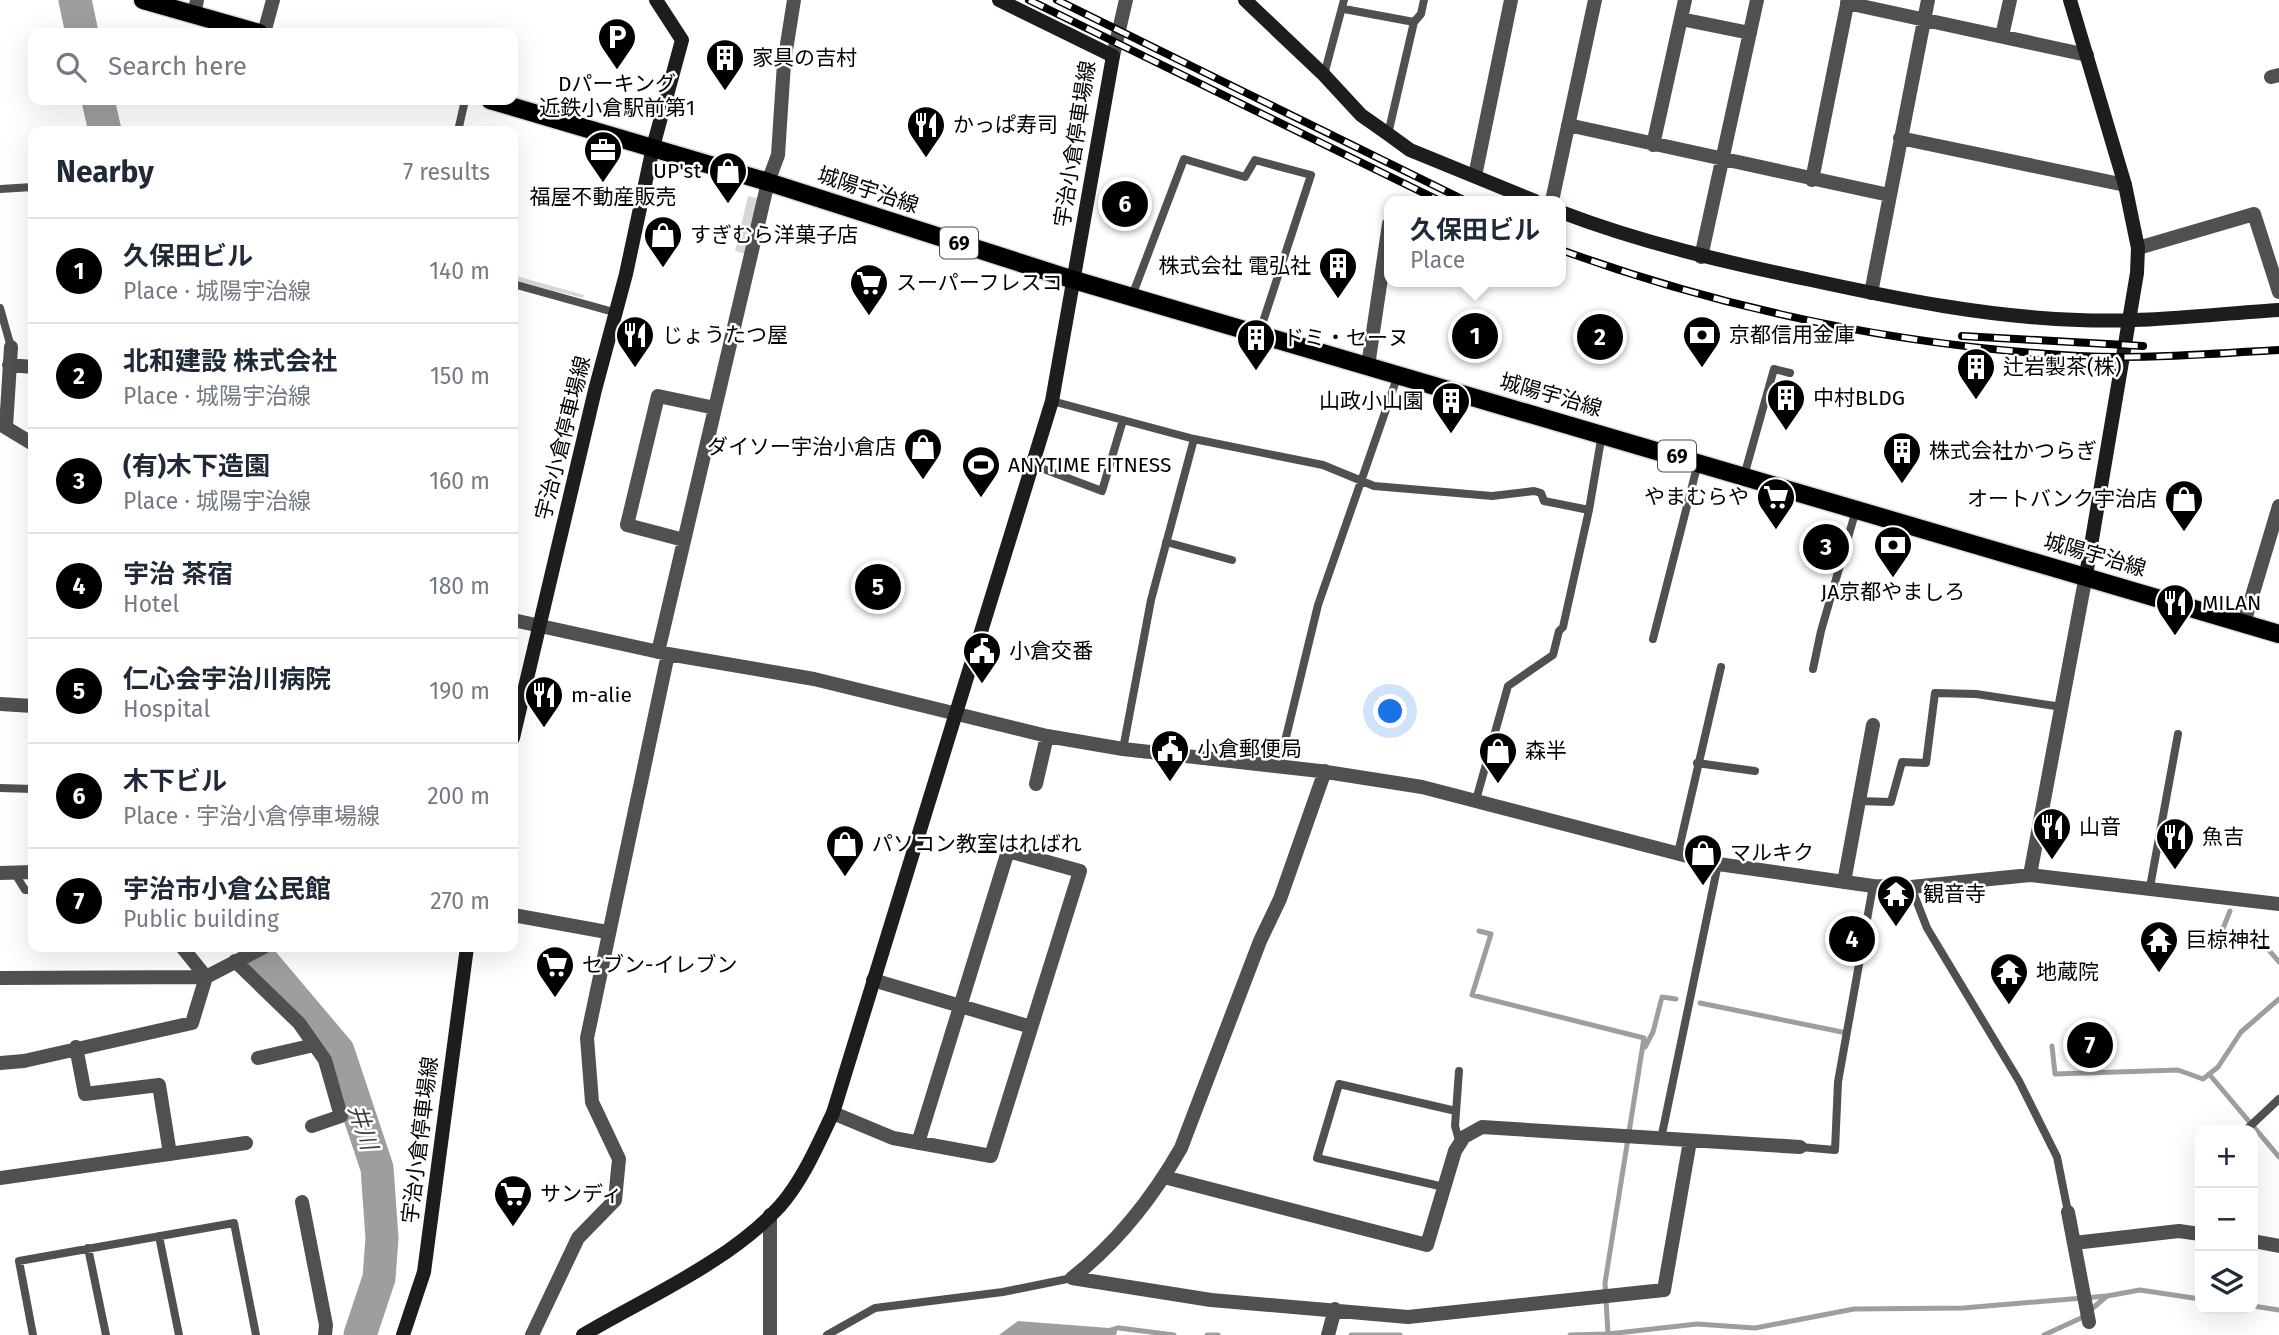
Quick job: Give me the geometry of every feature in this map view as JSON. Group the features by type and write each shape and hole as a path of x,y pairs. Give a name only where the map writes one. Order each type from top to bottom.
{"main road":[{"path":"143,0 196,7 248,28"},
{"name":"城陽宇治線","path":"507,105 768,182 1074,280 2086,575 2279,634"}],"street":[{"path":"263,28 273,0"},
{"name":"宇治小倉停車場線","path":"518,716 594,390 617,313 653,147 682,40 656,0"},
{"path":"532,1335 578,1238 615,1200 619,1159 592,1102 587,1038 684,540 768,182 778,155 783,63 794,0"},
{"name":"宇治小倉停車場線","path":"583,1335 735,1247 780,1205 810,1160 833,1113 1052,401 1113,56 999,0"},
{"path":"1113,56 1126,0"},
{"path":"1245,0 1324,75 1361,116 1410,150 1523,196"},
{"path":"1475,176 1511,0"},
{"path":"1553,196 1595,0"},
{"path":"1653,145 1685,0"},
{"path":"1701,257 1757,0"},
{"path":"1871,293 1928,0"},
{"path":"2002,36 2010,0"},
{"path":"2030,875 2086,575 2129,319 2138,248 2125,185 2070,0"},
{"path":"1812,180 1847,2 2087,55"},
{"path":"1681,19 1750,33"},
{"path":"1568,125 1889,195"},
{"path":"1900,138 2125,185"},
{"path":"1566,214 1624,236 1701,257 1871,293 1985,312 2078,320 2279,310"},
{"path":"2138,248 2254,214 2279,292"},
{"path":"1368,366 1384,259"},
{"path":"10,347 3,425 28,441"},
{"path":"9,365 28,367"},
{"path":"684,540 627,525 658,396 715,408"},
{"path":"2244,623 2279,506"},
{"path":"518,621 663,653 814,679 1047,736 1123,749 1325,771 1422,787 1718,864 1873,886 1910,887 2030,875 2279,904"},
{"path":"0,704 28,706"},
{"path":"1844,882 1873,725"},
{"path":"1036,784 1047,736"},
{"path":"1072,1278 1120,1234 1164,1177 1200,1101 1260,941 1298,853 1325,771"},
{"path":"833,1113 893,1138 918,1143 991,1156 1080,872 1008,851 918,1143"},
{"path":"7,873 28,872"},
{"path":"518,916 607,932"},
{"path":"186,952 206,976"},
{"path":"0,978 206,976 254,952"},
{"name":"宇治小倉停車場線","path":"403,1335 424,1272 466,952"},
{"path":"239,959 299,1023 325,1060 341,1116 312,1126"},
{"path":"0,1063 24,1061 76,1047 192,1023 206,976"},
{"path":"873,979 1031,1027"},
{"path":"258,1058 314,1045"},
{"path":"76,1047 85,1094 159,1085 170,1154"},
{"path":"1164,1177 1427,1245 1460,1144 1464,1137 1482,1127 1800,1147"},
{"path":"1072,1278 1210,1300 1408,1317 1664,1290 1690,1141"},
{"path":"0,1178 246,1143"},
{"path":"302,1202 326,1325 325,1335"},
{"path":"2068,1212 2089,1322"},
{"path":"770,1215 770,1335"},
{"path":"2074,1243 2179,1231 2195,1233"},
{"path":"2258,1242 2279,1246"},
{"path":"1328,1335 1335,1309"}],"lane":[{"path":"1388,134 1414,22 1421,14 1424,0"},
{"path":"1324,75 1344,5 1414,22"},
{"path":"459,126 464,105"},
{"path":"1132,296 1184,159 1245,177 1255,160 1311,175 1259,334"},
{"path":"0,189 28,187"},
{"path":"518,285 617,313"},
{"path":"0,308 10,347"},
{"path":"1744,476 1774,369 1790,373"},
{"path":"1279,766 1318,605 1348,510 1363,481 1398,375"},
{"path":"1052,401 1194,439 1323,465 1374,486 1492,496 1534,491 1541,493 1544,500 1589,510"},
{"path":"1033,465 1102,491 1122,420"},
{"path":"1476,800 1508,686 1553,655 1559,631 1563,627 1589,510 1602,434"},
{"path":"1123,749 1151,600 1194,439"},
{"path":"1653,639 1699,463"},
{"path":"1813,670 1821,631 1856,510"},
{"path":"1166,542 1232,560"},
{"path":"1678,853 1721,667"},
{"path":"1858,801 1891,802 1902,762 1926,763 1935,693 1976,694 2062,707"},
{"path":"2150,887 2178,734"},
{"path":"1697,763 1755,771"},
{"path":"0,789 28,789"},
{"path":"1661,1139 1718,864"},
{"path":"7,873 24,890 28,890"},
{"path":"1800,1147 1835,1150 1838,1082 1873,886"},
{"path":"1910,887 1927,929 2019,1081 2057,1157 2068,1212"},
{"path":"1459,1071 1456,1111 1460,1144"},
{"path":"1444,1187 1317,1158 1339,1084 1456,1111"},
{"path":"2251,1125 2279,1099"},
{"path":"33,1335 19,1261 234,1223 256,1335"},
{"path":"159,1236 179,1335"},
{"path":"88,1248 106,1335"},
{"path":"827,1335 876,1308 1003,1292 1072,1278"}],"shaded area":[{"path":"748,196 757,198 761,207 749,255 735,251"},
{"path":"518,276 584,295 583,298 518,282"},
{"path":"1018,1321 1109,1328 1119,1325 1116,1335 999,1335"}],"waterway":[{"name":"井川","path":"75,0 81,28"},
{"name":"井川","path":"99,105 104,126"},
{"path":"2230,911 2222,931 2268,949 2279,962"},
{"path":"1479,931 1491,934 1472,995 1644,1038 1605,1283 1608,1334"},
{"name":"井川","path":"259,952 261,960 338,1051 377,1168 382,1238 379,1278 360,1335"},
{"path":"1645,1047 1653,1032 1662,997 1676,999"},
{"path":"2052,1046 2055,1074 2178,1070 2203,1079 2218,1067 2241,1032 2279,999"},
{"path":"1700,1003 1842,1032"},
{"path":"2209,1074 2279,1157"},
{"path":"1570,1335 1608,1334 1697,1324 1755,1328 1854,1309 1963,1308 2107,1296 2140,1290 2195,1298"},
{"path":"2044,1335 2081,1318 2107,1296"},
{"path":"2258,1307 2279,1310"},
{"path":"1119,1328 1174,1335"},
{"path":"1207,1335 1218,1335"},
{"path":"1351,1335 1400,1335"}],"railway":[{"path":"1029,0 1430,196"},
{"path":"1057,0 1456,196"},
{"path":"1566,252 1751,307 1815,322 1946,344 2103,357 2279,350"},
{"path":"1962,336 2143,346"}],"place":[{"name":"Dパーキング 近鉄小倉駅前第1","path":"617,71"},
{"name":"家具の吉村","path":"725,92"},
{"name":"かっぱ寿司","path":"926,159"},
{"name":"福屋不動産販売","path":"603,184"},
{"name":"木下ビル","path":"1125,204"},
{"name":"UP'st","path":"728,205"},
{"name":"すぎむら洋菓子店","path":"663,269"},
{"name":"株式会社 電弘社","path":"1338,300"},
{"name":"スーパーフレスコ","path":"869,317"},
{"name":"久保田ビル","path":"1475,336"},
{"name":"北和建設 株式会社","path":"1600,337"},
{"name":"じょうたつ屋","path":"635,369"},
{"name":"京都信用金庫","path":"1702,369"},
{"name":"ドミ・セーヌ","path":"1256,372"},
{"name":"辻岩製茶(株)","path":"1976,401"},
{"name":"中村BLDG","path":"1786,432"},
{"name":"山政小山園","path":"1451,435"},
{"name":"ダイソー宇治小倉店","path":"923,481"},
{"name":"株式会社かつらぎ","path":"1902,485"},
{"name":"ANYTIME FITNESS","path":"981,499"},
{"name":"やまむらや","path":"1776,531"},
{"name":"オートバンク宇治店","path":"2184,533"},
{"name":"(有)木下造園","path":"1826,547"},
{"name":"JA京都やましろ","path":"1893,579"},
{"name":"仁心会宇治川病院","path":"878,587"},
{"name":"MILAN","path":"2175,637"},
{"name":"小倉交番","path":"982,685"},
{"name":"m-alie","path":"544,729"},
{"name":"小倉郵便局","path":"1170,783"},
{"name":"森半","path":"1498,785"},
{"name":"山音","path":"2052,861"},
{"name":"魚吉","path":"2175,871"},
{"name":"パソコン教室はればれ","path":"845,878"},
{"name":"マルキク","path":"1703,887"},
{"name":"観音寺","path":"1896,928"},
{"name":"宇治 茶宿","path":"1852,939"},
{"name":"巨椋神社","path":"2159,974"},
{"name":"セブン-イレブン","path":"555,999"},
{"name":"地蔵院","path":"2009,1006"},
{"name":"宇治市小倉公民館","path":"2090,1045"},
{"name":"サンディ","path":"513,1228"}]}
